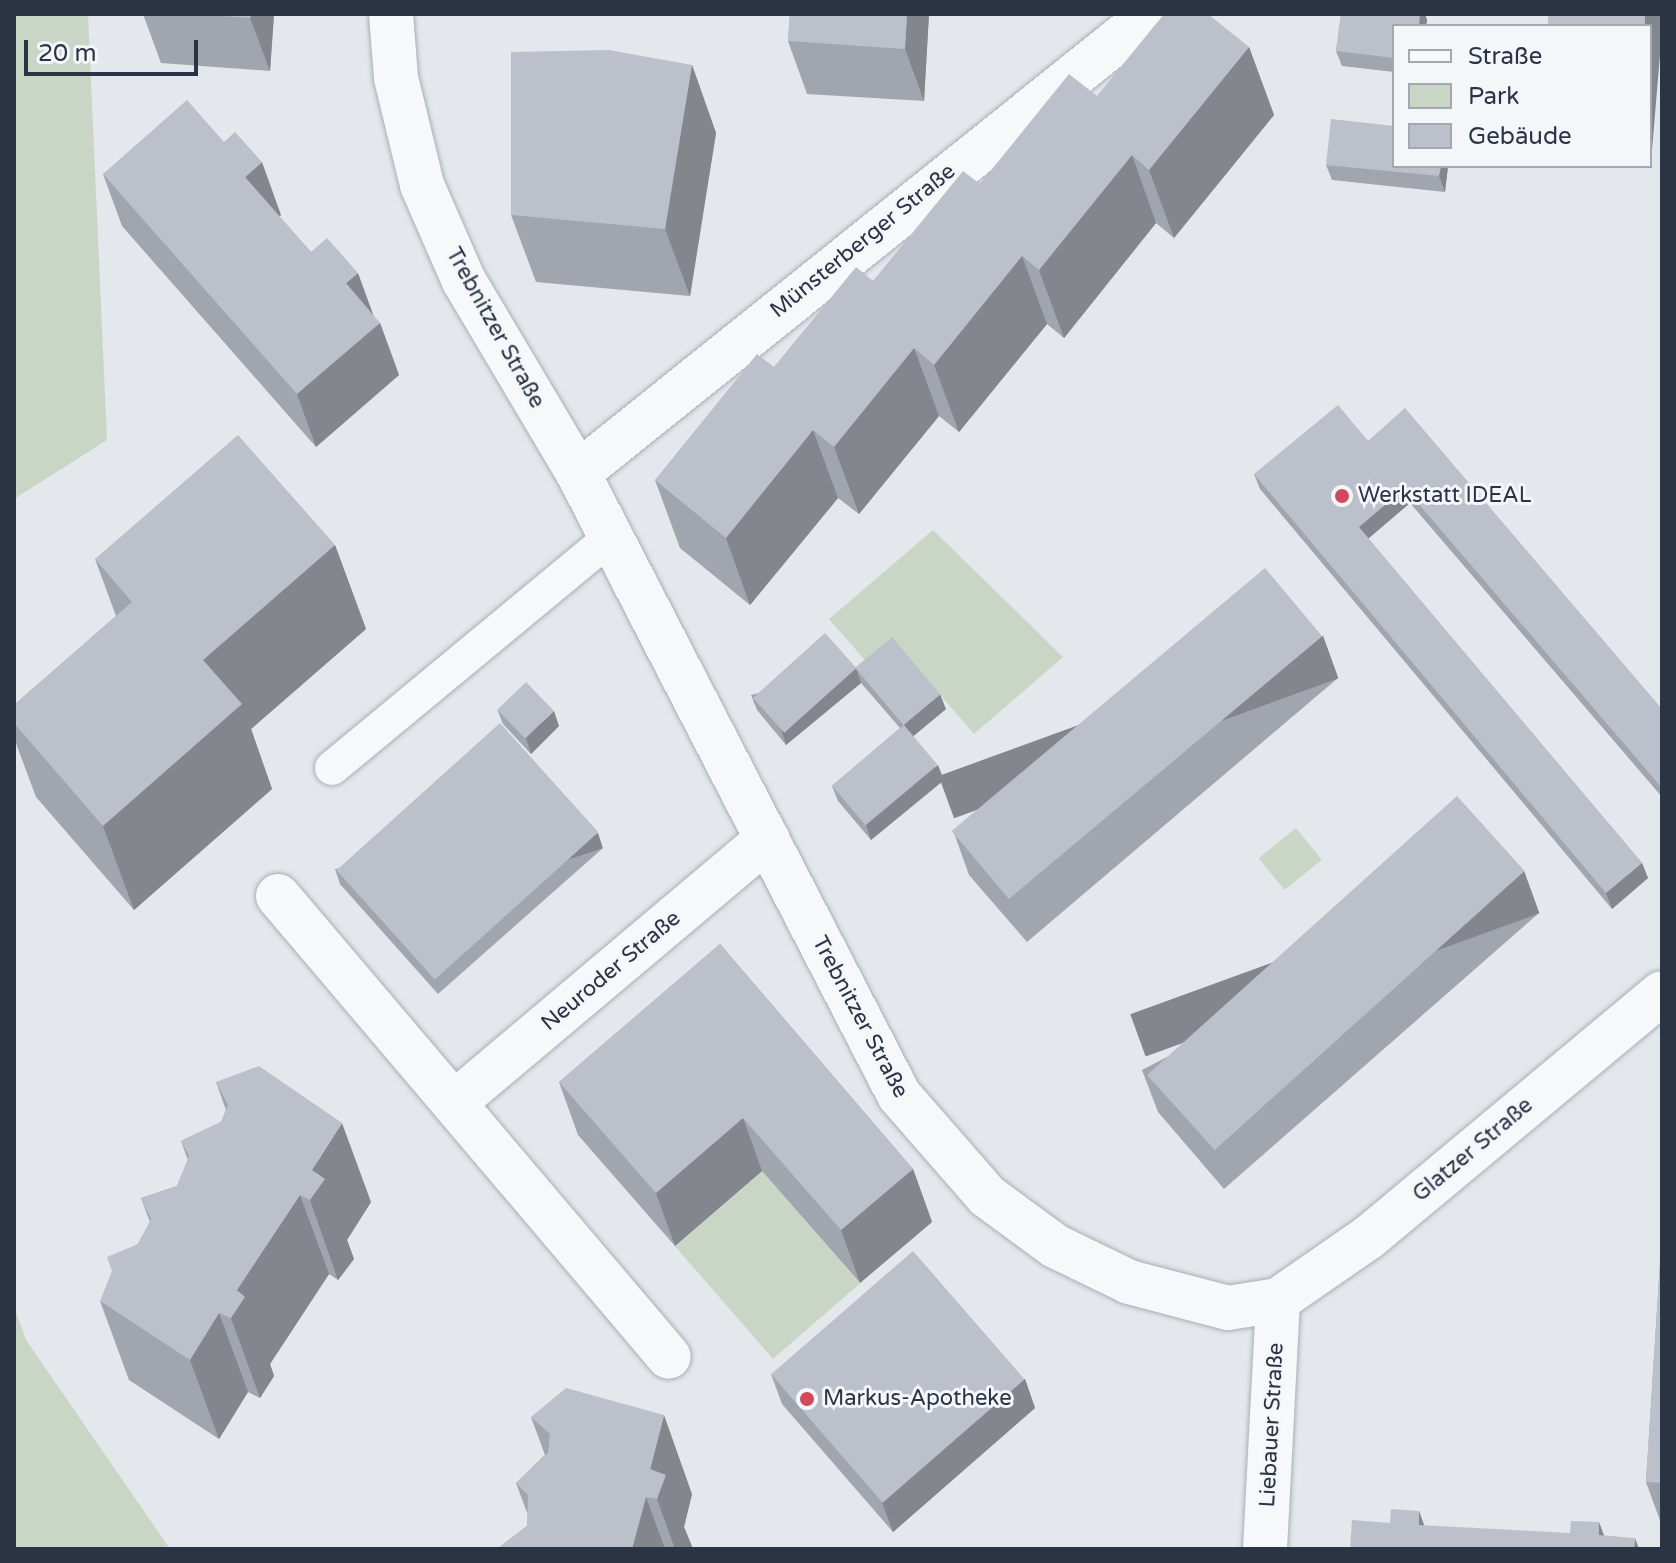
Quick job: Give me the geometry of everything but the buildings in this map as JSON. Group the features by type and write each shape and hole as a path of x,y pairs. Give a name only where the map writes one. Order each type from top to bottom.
{"street":[{"name":"Trebnitzer Straße","path":"391,14 396,78 422,185 464,281 578,473 899,1095 987,1196 1055,1246 1129,1282 1228,1308 1278,1300"},
{"name":"Münsterberger Straße","path":"578,473 1151,14"},
{"name":"Neuroder Straße","path":"454,1103 768,839"},
{"path":"278,896 669,1357"},
{"name":"Glatzer Straße","path":"1278,1300 1369,1237 1662,993"},
{"name":"Liebauer Straße","path":"1265,1549 1278,1300"}],"lane":[{"path":"332,768 611,537"}],"green space":[{"path":"14,14 88,14 107,440 14,499"},
{"path":"933,530 1063,657 974,734 897,645 871,667 829,619"},
{"path":"1296,828 1322,860 1284,890 1259,858"},
{"path":"762,1171 860,1283 773,1359 675,1246"},
{"path":"14,1306 26,1340 170,1549 14,1549"}],"place":[{"name":"Werkstatt IDEAL","path":"1342,496"},
{"name":"Markus-Apotheke","path":"807,1399"}]}
